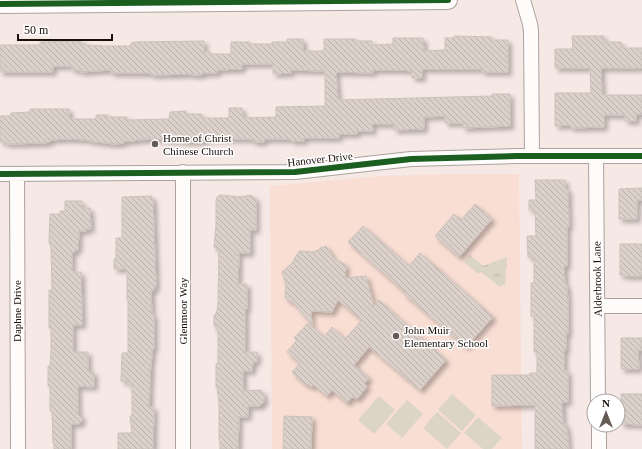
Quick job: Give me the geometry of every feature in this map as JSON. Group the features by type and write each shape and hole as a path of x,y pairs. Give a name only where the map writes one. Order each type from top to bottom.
{"street":[{"path":"0,4 448,0"},
{"path":"523,0 531,31 532,156"},
{"name":"Hanover Drive","path":"0,174 296,172 411,160 532,156 642,156"},
{"name":"Alderbrook Lane","path":"596,156 598,393"},
{"name":"Glenmoor Way","path":"183,172 183,449"},
{"name":"Daphne Drive","path":"17,174 18,449"},
{"path":"598,306 642,306"},
{"path":"598,433 599,449"}],"shaded area":[{"name":"John Muir Elementary School","path":"519,174 522,449 272,449 270,186 382,176"}],"green space":[{"path":"470,255 483,266 507,257 505,286 502,285 500,287 481,272 478,274 464,262"},
{"path":"452,394 476,415 462,431 438,410"},
{"path":"379,396 395,410 374,434 358,420"},
{"path":"407,400 423,414 402,438 386,424"},
{"path":"437,412 461,433 447,449 423,428"},
{"path":"478,417 502,438 492,449 483,449 464,433"}],"building":[{"path":"454,36 492,37 492,40 508,40 508,72 482,72 482,69 422,69 422,78 412,78 412,71 402,70 373,70 373,73 336,72 338,100 492,96 492,94 510,94 510,126 463,128 463,123 445,123 445,116 424,117 424,129 394,130 394,124 372,124 373,131 357,131 357,134 339,134 339,138 304,138 304,141 291,141 291,139 266,139 264,142 254,142 249,139 205,139 205,141 194,142 154,139 124,141 124,143 114,144 89,140 68,139 50,140 50,142 47,143 6,144 6,142 0,142 0,116 10,116 11,113 30,112 30,109 69,109 69,119 96,119 96,115 108,115 108,117 127,117 127,120 169,119 170,112 186,111 186,114 202,114 202,118 229,118 229,108 242,108 243,118 276,117 276,107 325,106 325,71 291,70 291,73 273,74 273,64 242,64 242,69 217,70 217,73 202,73 202,75 111,73 111,70 80,72 80,70 72,70 72,66 53,66 53,72 0,72 0,45 40,45 40,42 81,41 81,43 85,43 85,45 131,46 131,43 135,42 204,41 204,52 210,52 210,54 231,54 231,42 272,44 272,42 287,42 287,39 303,39 303,51 324,51 324,39 356,39 356,41 372,41 372,45 393,44 393,38 423,38 424,51 445,50 445,38 454,38"},
{"path":"572,36 604,36 604,42 621,42 621,48 642,48 642,68 601,68 602,95 642,95 642,114 636,114 636,121 625,121 625,115 604,115 604,127 571,128 571,125 555,126 555,93 591,93 590,68 555,68 555,49 573,49"},
{"path":"535,180 565,180 565,189 568,189 569,227 567,227 567,266 564,266 565,285 567,285 568,334 566,334 566,350 564,350 564,371 568,371 568,402 562,402 563,424 566,424 569,449 535,449 535,405 492,406 492,375 530,375 530,373 537,373 537,352 534,352 534,316 531,316 531,283 534,283 534,257 528,257 527,236 536,236 535,210 529,210 529,200 536,200"},
{"path":"642,188 642,200 637,200 637,219 619,219 619,189"},
{"path":"220,195 240,197 251,195 256,199 256,230 250,230 250,253 239,253 238,284 247,284 247,309 245,309 245,352 257,352 257,362 253,362 252,371 243,371 243,391 261,390 264,395 264,402 260,406 248,406 248,417 239,417 238,449 220,449 219,440 219,403 216,387 218,330 216,330 216,326 214,326 214,315 216,315 217,312 218,302 219,250 216,250 216,247 214,247 216,200"},
{"path":"152,196 156,286 153,291 151,291 152,315 154,315 154,349 152,349 151,359 149,407 154,407 153,449 118,449 118,433 132,433 130,416 132,416 132,386 128,385 128,381 121,381 122,353 128,353 127,269 114,269 114,259 116,259 116,238 122,238 122,197"},
{"path":"65,201 82,201 82,208 90,208 91,229 79,231 78,250 72,252 72,272 81,272 82,314 82,325 73,325 73,352 88,352 88,372 94,372 94,387 78,386 78,413 82,417 82,421 79,424 71,424 71,449 54,449 52,411 50,411 50,386 48,386 48,366 50,366 51,352 51,328 49,328 49,290 52,290 51,248 49,243 50,214 60,214 60,211 65,211"},
{"path":"475,204 492,219 459,257 435,236 454,214 461,220"},
{"path":"363,226 409,266 420,253 493,317 466,347 404,294 405,292 348,242"},
{"path":"620,244 642,244 642,276 620,275"},
{"path":"326,246 334,259 346,265 345,278 366,276 374,306 379,300 446,360 420,390 369,347 354,365 369,378 364,384 367,386 357,399 352,397 347,403 332,390 327,396 314,385 312,387 307,384 306,385 292,372 300,363 287,352 297,340 294,338 308,323 324,337 332,327 345,339 362,320 338,300 332,312 311,311 312,325 294,303 285,298 286,285 282,272 292,263 299,251 312,252"},
{"path":"621,338 642,338 642,350 638,350 639,369 621,369"},
{"path":"626,394 642,394 642,425 626,424"},
{"path":"284,416 312,417 311,449 283,449"}],"cycle path":[{"path":"0,4 448,0"},
{"path":"0,174 295,172 411,159 517,156 642,156"}],"place":[{"name":"Home of Christ Chinese Church","path":"155,144"},
{"name":"John Muir Elementary School","path":"396,336"}]}
